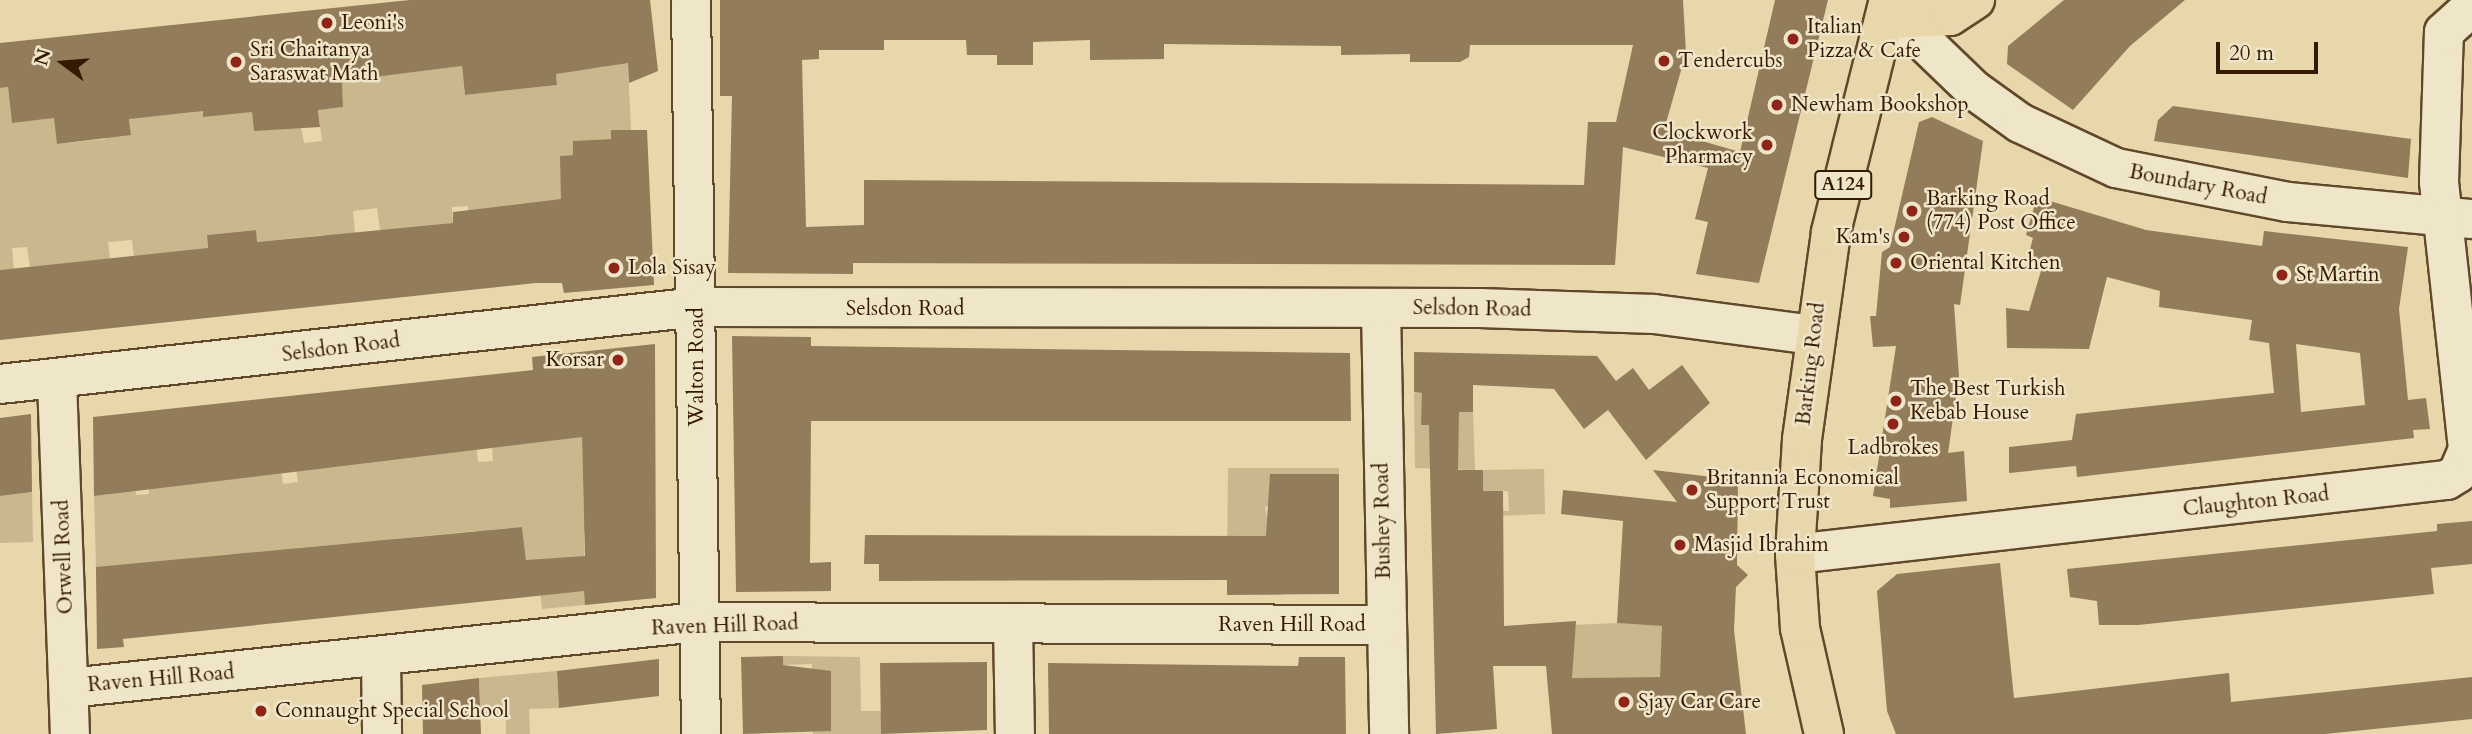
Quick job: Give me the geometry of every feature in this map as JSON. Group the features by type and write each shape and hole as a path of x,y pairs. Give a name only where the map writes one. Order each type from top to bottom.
{"main road":[{"path":"1888,9 1950,16 1975,0"},
{"name":"Barking Road","path":"1824,734 1800,628 1795,554 1813,335 1831,232 1888,9"}],"street":[{"name":"Walton Road","path":"691,0 701,734"},
{"path":"2456,219 2444,32 2472,8"},
{"name":"Boundary Road","path":"1888,9 1974,90 2021,123 2094,161 2187,186 2456,219"},
{"name":"Claughton Road","path":"1795,554 2448,480 2463,466 2468,449 2456,219"},
{"name":"Selsdon Road","path":"0,384 57,381 697,307 1381,308 1654,314 1813,335"},
{"name":"Bushey Road","path":"1381,308 1384,625 1389,734"},
{"name":"Orwell Road","path":"57,381 70,734"},
{"name":"Raven Hill Road","path":"69,688 380,658 698,622 1384,625"},
{"path":"1013,623 1015,734"},
{"path":"380,658 382,734"}],"shaded area":[{"path":"551,28 580,70 605,67 627,48 631,130 611,130 611,139 573,141 573,155 560,156 574,219 469,221 468,206 452,207 453,223 436,225 439,257 380,230 377,208 353,211 355,233 327,268 323,235 257,242 255,230 207,235 208,249 145,255 138,290 132,240 108,242 110,259 30,267 27,247 12,248 14,269 0,270 0,88 8,87 12,123 45,119 50,82 58,144 106,139 102,103 131,134 128,110 177,114 194,112 202,103 203,117 247,61 254,130 300,123 304,143 322,141 315,83 321,82 324,109 343,107 342,80 455,67 459,39 465,95 557,85"},
{"path":"1414,393 1422,393 1422,425 1459,425 1459,412 1473,412 1475,470 1415,468"},
{"path":"473,415 478,462 493,461 492,448 582,434 584,513 616,531 584,533 585,605 542,609 537,560 526,560 522,527 489,530 493,565 478,566 475,531 394,539 379,576 375,541 296,548 283,588 278,550 247,553 234,592 230,554 195,558 97,605 94,496 111,494 108,454 131,452 136,495 149,494 149,488 277,435 283,484 298,482 296,468 411,458"},
{"path":"1228,468 1339,468 1339,474 1265,507 1282,595 1253,595 1227,570"},
{"path":"1544,469 1545,514 1472,517 1471,511 1509,511 1508,491 1483,491 1483,470"},
{"path":"32,492 33,542 0,543 0,496"},
{"path":"1617,623 1665,626 1676,659 1661,659 1660,677 1572,678 1572,625"},
{"path":"783,656 860,657 861,711 881,711 881,734 813,734 812,664 783,665"},
{"path":"557,671 559,708 529,709 530,734 506,734 506,716 461,717 480,700 479,678"}],"building":[{"path":"410,0 650,0 658,71 629,83 628,63 556,74 557,85 465,95 462,66 342,81 343,107 318,110 320,127 254,131 252,112 203,117 203,111 129,119 131,135 57,144 54,118 12,123 8,87 0,88 0,43"},
{"path":"720,0 1683,0 1686,53 1664,130 1740,152 1775,0 1828,0 1759,283 1696,274 1708,222 1695,219 1708,168 1623,147 1615,265 853,263 853,274 728,273 732,96 720,96","holes":["884,40 966,40 967,55 997,55 997,65 1033,65 1033,42 1090,40 1090,60 1164,59 1164,44 1341,46 1341,55 1410,54 1410,62 1460,62 1469,57 1470,45 1633,45 1616,122 1588,122 1584,185 864,180 864,225 806,227 802,60 819,59 819,50 884,50"]},
{"path":"2064,0 2185,0 2130,46 2073,110 2007,64 2008,46"},
{"path":"2173,106 2411,139 2408,178 2154,141 2158,120"},
{"path":"1932,117 1983,141 1960,305 1954,304 1959,376 1948,453 1964,451 1967,501 1890,508 1890,499 1873,496 1896,346 1873,347 1870,316 1876,316 1882,252 1890,247 1919,122"},
{"path":"611,130 647,130 654,285 564,293 562,283 536,283 0,340 0,270 208,248 207,235 256,230 257,242 453,223 453,212 561,199 560,156 573,155 573,141 611,139"},
{"path":"2037,197 2146,230 2262,246 2264,231 2408,247 2399,309 2408,400 2426,398 2430,429 2413,430 2414,438 2077,477 2076,466 2009,473 2009,447 2072,440 2076,414 2274,393 2269,343 2249,340 2252,320 2159,307 2160,291 2107,277 2089,349 2007,348 2006,308 2029,311 2043,264 2027,260 2033,238 2026,235","holes":["2296,344 2360,353 2365,405 2301,412"]},
{"path":"732,336 811,337 811,346 1350,353 1351,421 811,421 810,563 831,562 831,591 736,592"},
{"path":"655,344 656,598 585,605 584,591 123,639 124,647 97,649 96,567 522,527 526,560 585,556 582,437 94,496 93,417 533,370 532,357"},
{"path":"1414,352 1597,356 1616,381 1633,368 1649,390 1682,365 1710,403 1646,460 1608,410 1584,429 1554,389 1473,385 1473,412 1459,412 1458,470 1483,470 1483,491 1503,491 1504,626 1576,621 1572,678 1660,677 1662,626 1617,623 1623,521 1561,514 1563,490 1677,502 1653,470 1738,480 1737,565 1748,575 1736,587 1734,630 1746,734 1552,734 1546,666 1493,666 1497,729 1436,734 1429,425 1421,425 1422,393 1414,392"},
{"path":"31,414 32,492 0,496 0,418"},
{"path":"1270,474 1339,474 1339,594 1227,595 1227,580 879,581 879,564 864,564 865,535 1266,536"},
{"path":"2472,521 2472,564 2431,568 2434,594 2138,625 2099,625 2097,601 2070,597 2067,569 2437,531 2437,524"},
{"path":"2000,563 2014,698 2229,673 2231,702 2472,677 2472,719 2325,734 1896,734 1887,711 1877,591 1897,574"},
{"path":"783,656 783,665 831,671 831,731 743,734 741,657"},
{"path":"1299,657 1345,657 1346,734 1049,734 1048,663 1298,666"},
{"path":"659,659 659,696 559,708 557,671"},
{"path":"987,662 987,730 881,734 880,663"},
{"path":"479,678 481,734 423,734 422,685"}],"place":[{"name":"Leoni's","path":"327,23"},
{"name":"Italian Pizza & Cafe","path":"1793,39"},
{"name":"Tendercubs","path":"1664,61"},
{"name":"Sri Chaitanya Saraswat Math","path":"236,62"},
{"name":"Newham Bookshop","path":"1777,105"},
{"name":"Clockwork Pharmacy","path":"1767,145"},
{"name":"Barking Road (774) Post Office","path":"1912,211"},
{"name":"Kam's","path":"1904,237"},
{"name":"Oriental Kitchen","path":"1896,263"},
{"name":"Lola Sisay","path":"614,268"},
{"name":"St Martin","path":"2282,275"},
{"name":"Korsar","path":"618,360"},
{"name":"The Best Turkish Kebab House","path":"1896,401"},
{"name":"Ladbrokes","path":"1893,424"},
{"name":"Britannia Economical Support Trust","path":"1692,490"},
{"name":"Masjid Ibrahim","path":"1680,545"},
{"name":"Sjay Car Care","path":"1624,702"},
{"name":"Connaught Special School","path":"261,711"}]}
